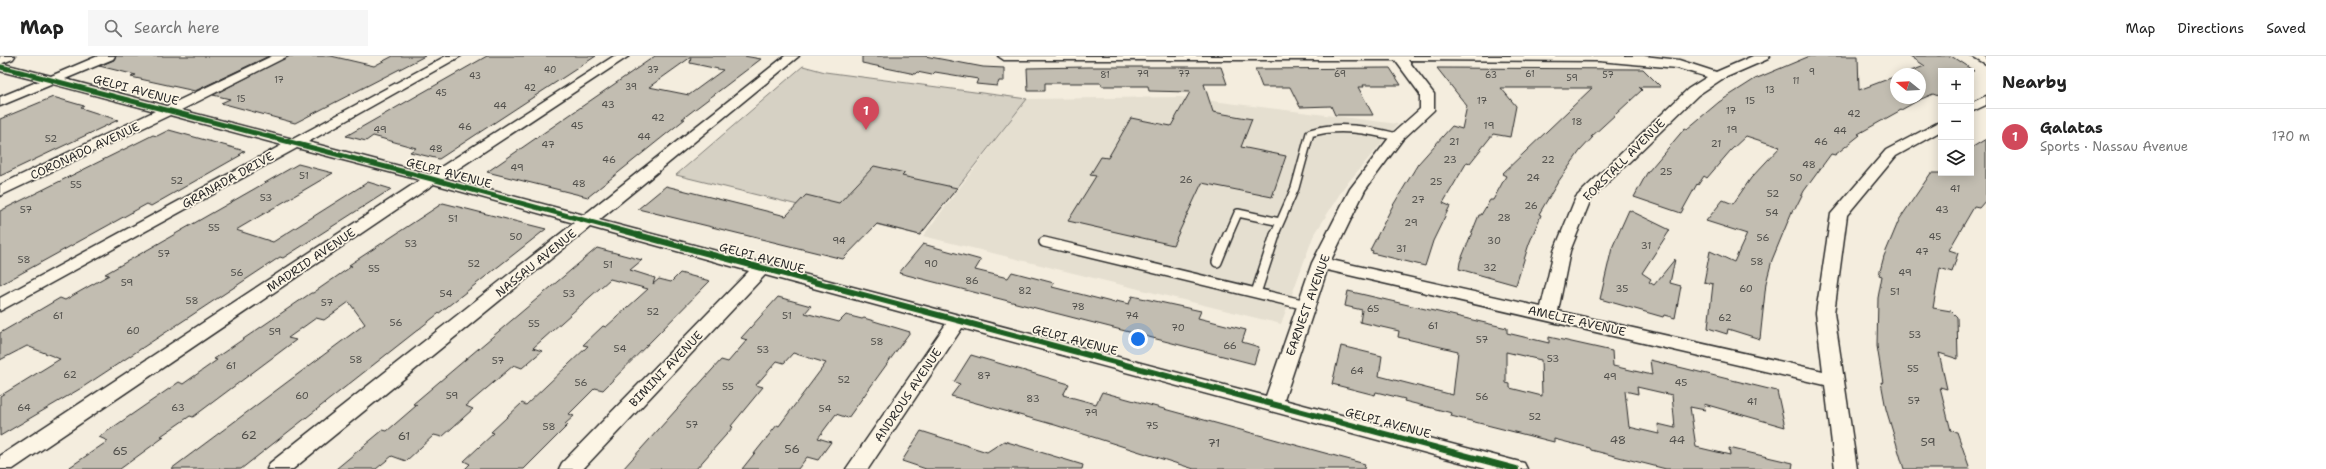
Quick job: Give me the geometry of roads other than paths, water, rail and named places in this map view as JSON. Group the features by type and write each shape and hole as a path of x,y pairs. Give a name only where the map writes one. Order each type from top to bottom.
{"street":[{"path":"0,102 109,56"},
{"name":"CORONADO AVENUE","path":"0,191 282,56"},
{"name":"GRANADA DRIVE","path":"0,305 455,56"},
{"name":"MADRID AVENUE","path":"0,468 432,179 623,56"},
{"name":"NASSAU AVENUE","path":"278,469 793,56"},
{"path":"1004,56 1398,56 1631,59 1679,64 1716,76"},
{"name":"EARNEST AVENUE","path":"1273,403 1321,262 1358,189 1397,137 1427,110 1427,94 1398,56"},
{"name":"FORSTALL AVENUE","path":"1548,314 1562,251 1584,197 1693,92 1716,76 1764,56"},
{"path":"1978,56 1986,60"},
{"name":"GELPI AVENUE","path":"3,60 53,79 432,179 761,269 1273,403 1516,469"},
{"path":"1974,106 1986,100"},
{"path":"1846,469 1825,313 1839,214 1891,153 1938,127"},
{"name":"AMELIE AVENUE","path":"1321,262 1834,380"},
{"name":"BIMINI AVENUE","path":"570,469 761,269"},
{"name":"ANDROUS AVENUE","path":"857,469 958,320"}],"lane":[{"path":"1256,293 1280,222 1295,188 1310,133 1316,130 1346,129 1374,131 1397,137"},
{"path":"1217,262 1238,213 1280,222"},
{"path":"1044,242 1306,305"}],"place":[{"name":"Galatas","path":"866,130"}]}
